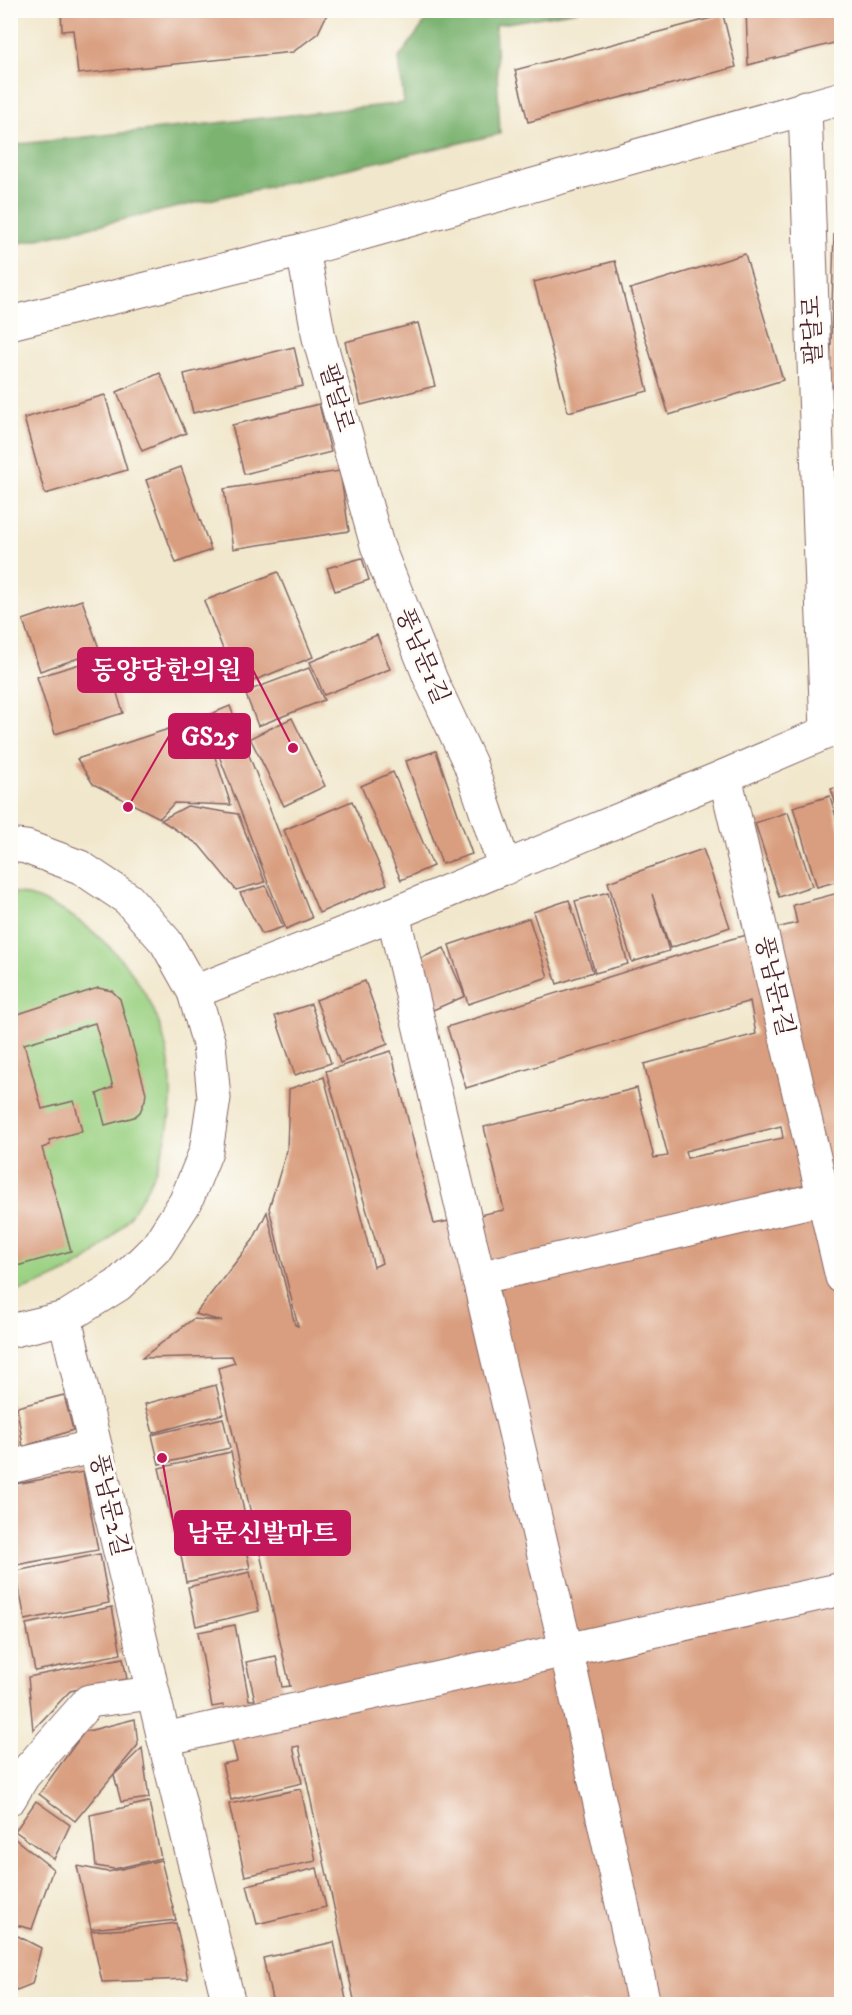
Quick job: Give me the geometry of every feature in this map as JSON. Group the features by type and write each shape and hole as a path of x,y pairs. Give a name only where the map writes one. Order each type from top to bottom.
{"street":[{"path":"10,322 303,250 842,98"},
{"name":"팔달로","path":"805,107 834,726"},
{"name":"팔달로","path":"303,250 319,338 377,545"},
{"name":"풍남문1길","path":"377,545 431,680 470,764 505,868"},
{"path":"194,992 505,868 725,776 834,726"},
{"name":"풍남문1길","path":"725,776 832,1196 842,1277"},
{"path":"10,845 26,847 80,867 128,899 166,942 194,992 209,1044 214,1098 206,1151 186,1201 157,1247 118,1284 65,1318 10,1331"},
{"path":"393,914 566,1649 644,2004"},
{"path":"478,1278 832,1196"},
{"name":"풍남문2길","path":"65,1318 229,2004"},
{"path":"10,1467 95,1446"},
{"path":"164,1739 842,1589"},
{"path":"10,1798 23,1776 89,1701 153,1693"}],"green space":[{"path":"433,11 578,11 495,25 500,134 11,245 11,145 404,103 399,58"},
{"path":"11,892 36,898 71,916 102,940 132,973 154,1010 167,1050 171,1090 167,1131 155,1171 135,1209 106,1243 85,1261 49,1280 11,1293"}],"building":[{"path":"61,10 329,10 318,33 293,52 78,74 73,30 62,31"},
{"path":"746,10 842,10 842,41 748,65"},
{"path":"723,15 736,67 528,122 515,70"},
{"path":"834,234 842,234 842,400 839,400 830,380"},
{"path":"745,254 783,380 669,415 630,289"},
{"path":"615,261 648,391 568,412 534,282"},
{"path":"418,323 435,386 361,405 345,342"},
{"path":"294,347 303,386 193,413 184,374"},
{"path":"160,373 186,433 142,451 117,392"},
{"path":"105,395 127,470 45,494 24,418"},
{"path":"319,404 331,452 244,474 232,425"},
{"path":"181,467 211,550 176,563 146,480"},
{"path":"340,471 349,531 233,549 224,489"},
{"path":"362,558 369,580 335,591 327,568"},
{"path":"278,572 313,657 238,687 204,601"},
{"path":"82,600 100,651 40,671 23,620"},
{"path":"377,635 390,669 324,695 310,662"},
{"path":"106,656 123,713 55,734 37,677"},
{"path":"309,668 324,700 258,726 245,692"},
{"path":"230,706 312,918 286,929 204,717"},
{"path":"202,718 231,805 174,803 160,818 93,784 77,759"},
{"path":"292,718 325,786 284,806 250,738"},
{"path":"436,751 472,854 442,864 406,761"},
{"path":"393,772 433,866 401,880 361,786"},
{"path":"842,786 842,820 841,820 831,789"},
{"path":"830,796 842,838 842,880 817,887 793,807"},
{"path":"352,801 387,884 319,913 284,830"},
{"path":"187,806 238,814 265,882 236,890 199,845 161,820"},
{"path":"788,812 812,886 779,897 755,823"},
{"path":"703,849 730,927 670,948 652,894 669,951 632,962 608,882"},
{"path":"266,886 283,927 262,934 240,893"},
{"path":"608,892 628,964 595,973 575,901"},
{"path":"842,892 842,2004 355,2004 299,1746 293,1747 302,1783 231,1800 222,1764 237,1761 223,1705 212,1707 198,1632 235,1625 249,1700 255,1700 246,1662 276,1656 282,1687 290,1686 218,1368 235,1363 232,1356 142,1358 193,1319 222,1321 195,1314 253,1240 267,1212 295,1325 298,1326 269,1208 287,1150 289,1089 324,1077 374,1267 382,1263 326,1071 391,1051 434,1224 504,1210 484,1127 637,1088 654,1158 668,1156 644,1064 756,1034 750,1001 466,1088 447,1027 731,939 797,923 793,905","holes":["781,1126 783,1138 687,1158 685,1151"]},
{"path":"569,900 593,972 557,984 533,912"},
{"path":"529,918 548,977 468,1004 449,945"},
{"path":"444,948 465,996 433,1010 412,962"},
{"path":"365,981 388,1044 340,1063 316,1000"},
{"path":"98,988 112,991 120,999 146,1093 145,1100 140,1112 134,1117 105,1125 97,1094 113,1087 95,1023 24,1044 42,1109 74,1101 82,1131 49,1140 50,1145 42,1148 71,1251 10,1268 10,1011 13,1016"},
{"path":"311,1004 331,1063 295,1075 275,1016"},
{"path":"216,1385 223,1414 153,1433 145,1404"},
{"path":"64,1395 73,1430 23,1447 17,1407"},
{"path":"10,1405 12,1405 17,1448 10,1448"},
{"path":"223,1418 230,1448 159,1464 152,1435"},
{"path":"231,1452 248,1529 177,1545 159,1468"},
{"path":"83,1472 98,1550 10,1566 10,1485"},
{"path":"243,1536 250,1568 186,1582 180,1550"},
{"path":"100,1554 109,1603 25,1620 16,1571"},
{"path":"250,1572 259,1611 196,1626 188,1587"},
{"path":"112,1607 121,1654 35,1671 26,1624"},
{"path":"123,1658 127,1679 70,1691 33,1730 28,1677"},
{"path":"135,1719 138,1745 75,1821 39,1794 84,1732"},
{"path":"142,1748 149,1798 121,1802 114,1775"},
{"path":"301,1789 316,1861 245,1876 229,1804"},
{"path":"36,1801 70,1825 54,1859 15,1831"},
{"path":"149,1802 161,1858 114,1869 96,1866 90,1815"},
{"path":"10,1835 53,1869 32,1929 10,1922"},
{"path":"161,1860 176,1920 91,1929 77,1866 108,1872"},
{"path":"317,1868 326,1907 257,1924 247,1885"},
{"path":"176,1923 188,1979 102,1982 91,1931"},
{"path":"10,1932 41,1948 32,1984 17,1990 10,1986"},
{"path":"334,1942 347,2004 273,2004 263,1958"}],"place":[{"name":"동양당한의원","path":"293,748"},
{"name":"GS25","path":"128,807"},
{"name":"남문신발마트","path":"162,1458"}]}
